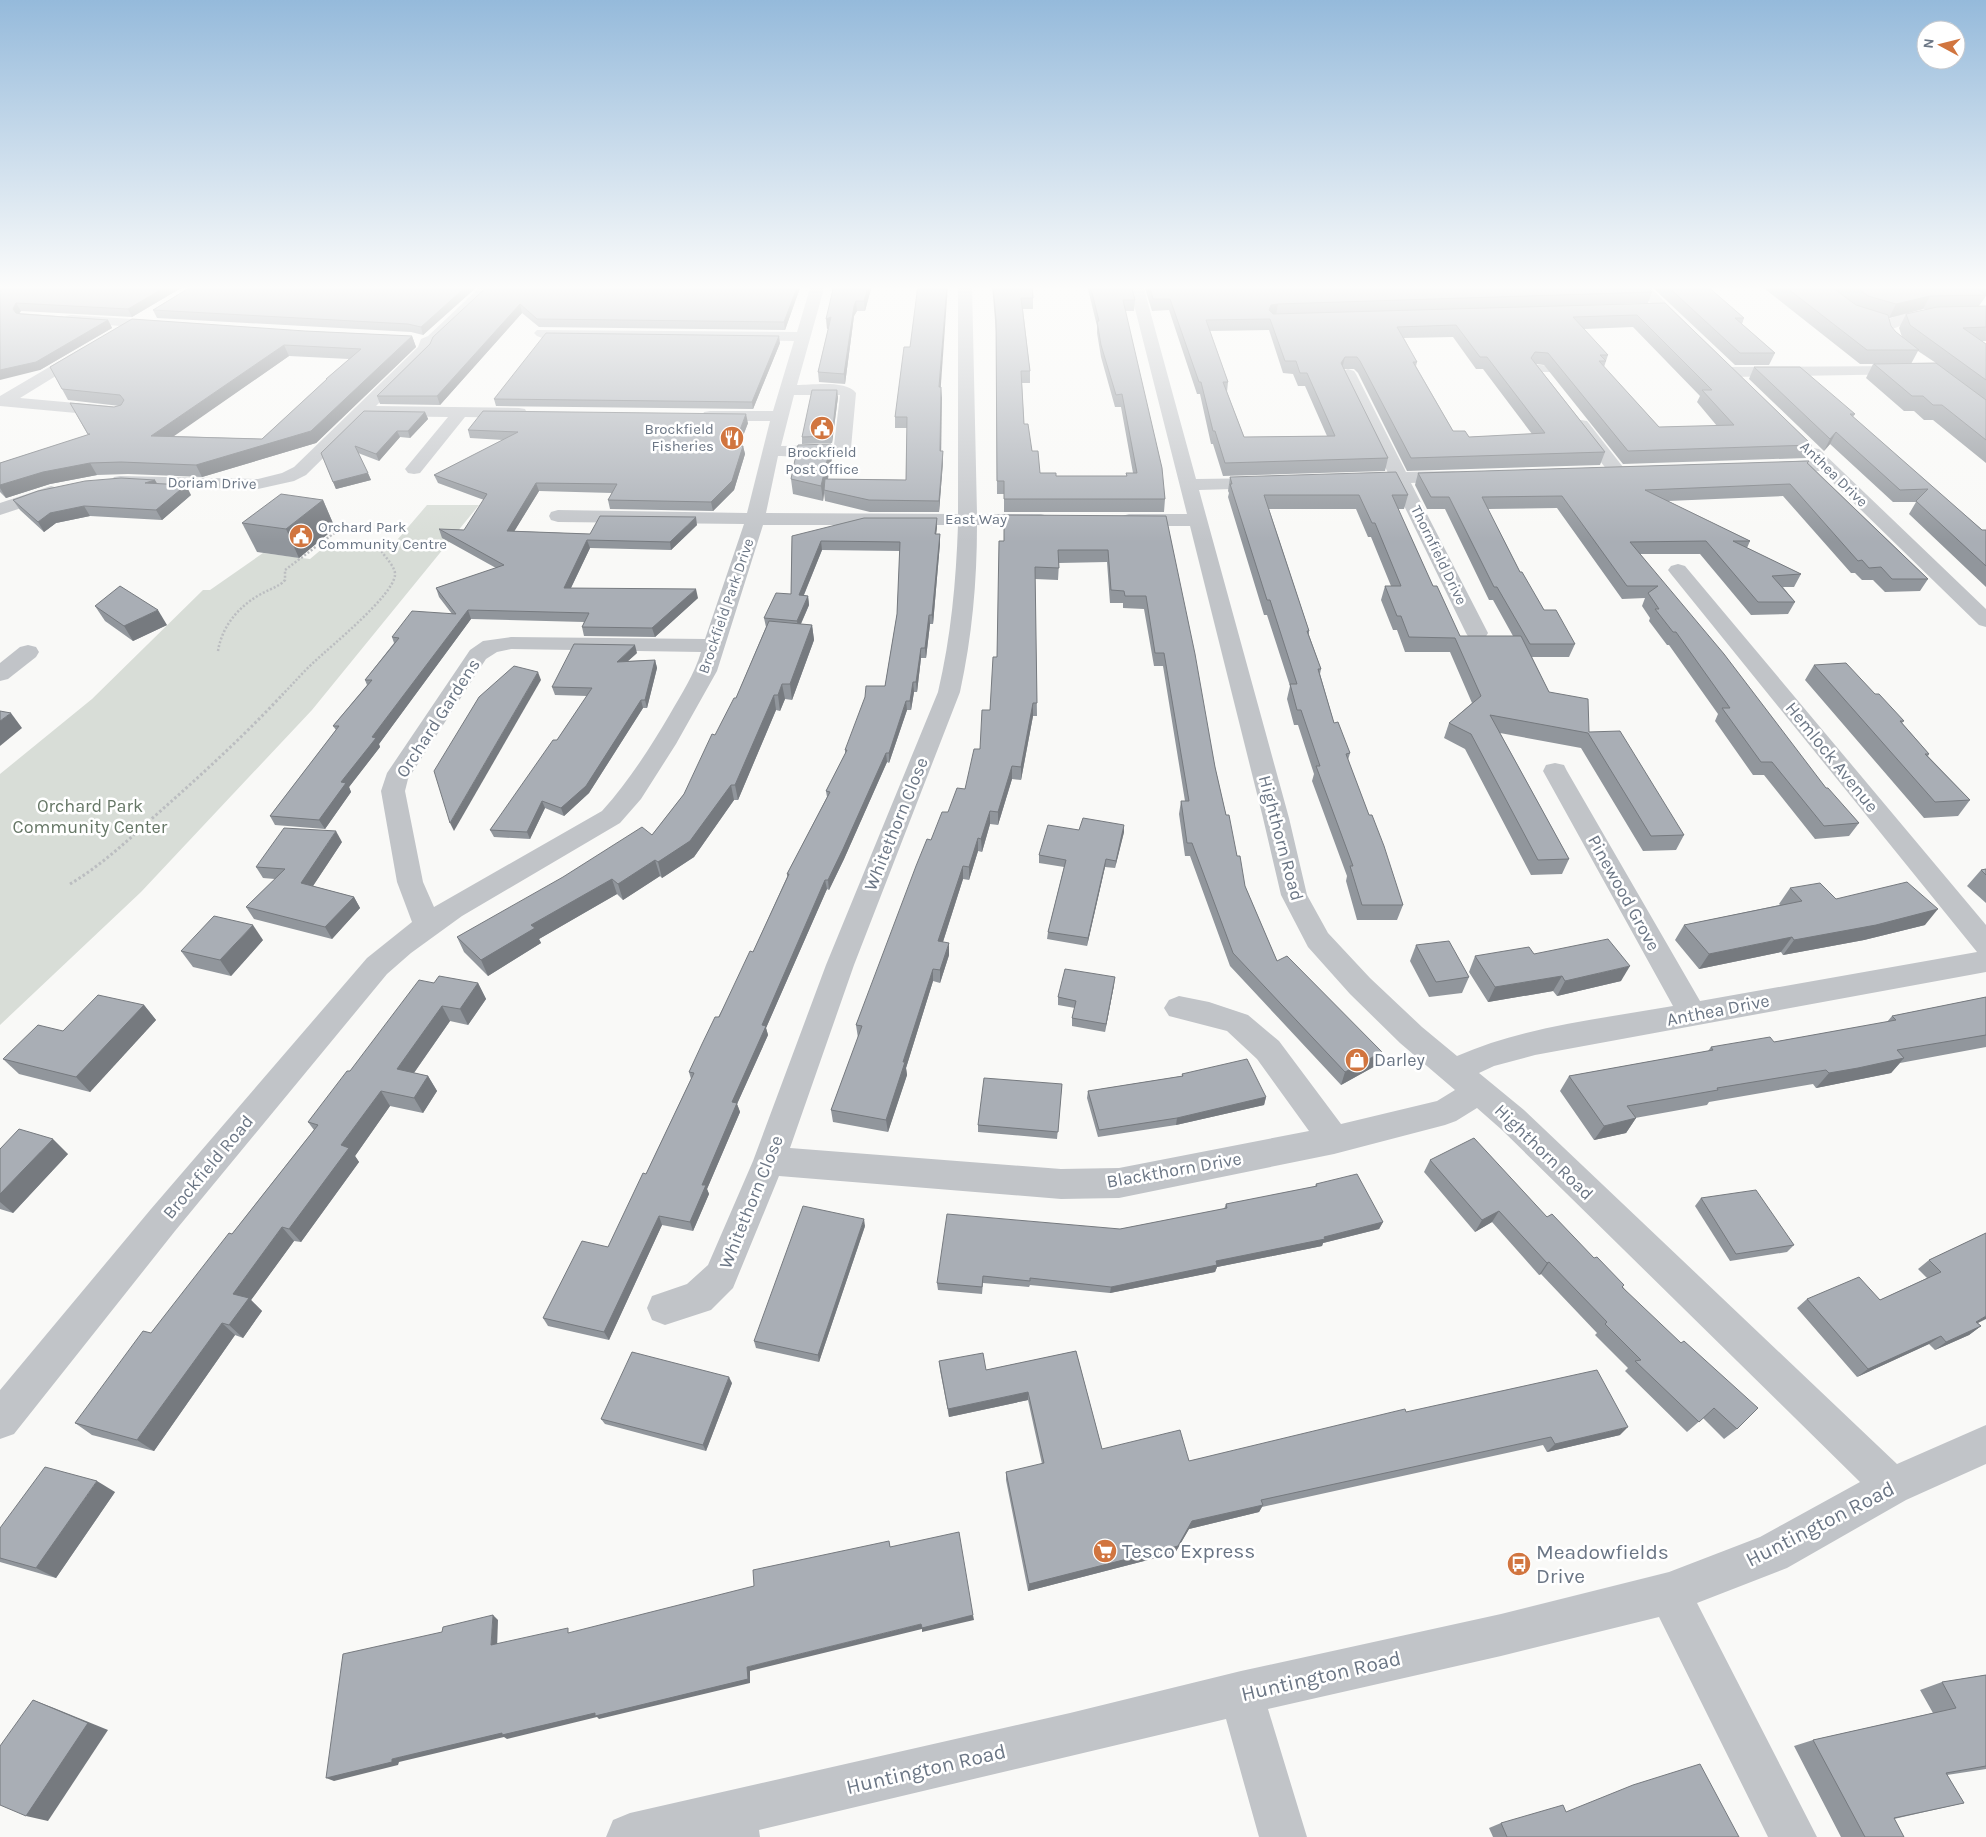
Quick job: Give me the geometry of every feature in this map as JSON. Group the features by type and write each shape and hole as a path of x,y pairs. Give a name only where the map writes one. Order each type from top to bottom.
{"street":[{"path":"1,401 53,371"},
{"name":"Doriam Drive","path":"104,482 258,484 288,477 300,471 403,371"},
{"name":"Brockfield Park Drive","path":"427,924 611,817 632,793 676,725 706,671 755,519 780,416 794,371"},
{"name":"Whitethorn Close","path":"665,1308 698,1298 720,1276 769,1161 840,965 949,692 958,657 963,622 968,519 966,371"},
{"name":"Highthorn Road","path":"1159,371 1276,818 1294,895 1318,940 1365,991 1411,1035 1513,1120 1892,1486"},
{"path":"1729,372 1924,371"},
{"path":"1729,372 1749,392"},
{"name":"Thornfield Drive","path":"1348,374 1475,633"},
{"path":"771,451 836,451 842,448 848,393 844,390 788,390"},
{"path":"1,401 120,412"},
{"path":"1568,408 1618,471"},
{"path":"361,411 531,413"},
{"path":"414,469 461,412"},
{"path":"692,415 780,416"},
{"name":"Anthea Drive","path":"1804,445 1986,621"},
{"path":"1753,467 1825,465"},
{"path":"1598,472 1637,471"},
{"path":"1343,480 1470,476"},
{"path":"1190,485 1286,482"},
{"path":"0,509 64,488"},
{"name":"East Way","path":"557,517 1058,520"},
{"path":"1116,520 1198,520"},
{"name":"Hemlock Avenue","path":"1677,570 1986,944"},
{"name":"Orchard Gardens","path":"427,924 410,882 393,791 396,779 478,655 491,646 511,642 714,646"},
{"path":"0,674 28,652"},
{"name":"Pinewood Grove","path":"1555,771 1693,1015"},
{"name":"Brockfield Road","path":"0,1420 163,1220 377,966 398,946 427,924"},
{"name":"Anthea Drive","path":"1464,1080 1487,1056 1535,1043 1986,961"},
{"path":"1179,1008 1209,1014 1237,1023 1268,1050 1334,1140"},
{"name":"Blackthorn Drive","path":"769,1161 1061,1184 1118,1183 1334,1140 1446,1112 1464,1101 1464,1080"},
{"name":"Huntington Road","path":"630,1837 735,1825 1241,1693 1501,1635 1669,1593 1772,1553 1892,1486 1986,1444"},
{"path":"1669,1593 1793,1837"},
{"path":"1241,1693 1283,1837"}],"path":[{"path":"218,651 218,641 244,605 260,594 280,586 285,580 285,570 337,531 348,525"},
{"path":"70,884 94,870 256,723 314,662 350,631 389,588 395,577 395,570 382,552 384,546 322,542"}],"green space":[{"name":"Orchard Park Community Center","path":"427,505 479,505 312,710 141,892 0,1025 0,774 92,699 203,590 210,590 263,553 310,559 329,543 392,546"}],"building":[{"path":"52,371 246,371 151,436 262,439 336,371 375,371 311,431 196,465 121,462 90,463 43,472 0,485 0,463 90,434 88,434 70,403 114,407 121,405 124,400 120,395 62,389"},
{"path":"403,371 460,371 437,396 377,396"},
{"path":"516,371 765,371 752,402 494,399"},
{"path":"818,371 844,371 844,374"},
{"path":"901,371 940,371 940,451 943,451 939,501 869,500 824,490 825,479 906,480 907,417 895,417"},
{"path":"996,371 1030,371 1021,371 1024,424 1028,424 1032,451 1038,451 1040,473 1056,473 1056,476 1127,476 1126,473 1137,473 1122,394 1116,395 1109,371 1139,371 1162,468 1165,499 1004,499 1004,481 997,481"},
{"path":"1195,371 1224,371 1228,382 1223,382 1244,437 1335,436 1307,373 1300,373 1299,371 1345,371 1388,458 1225,463 1215,431 1213,431 1201,382 1199,382"},
{"path":"1365,371 1418,371 1453,431 1465,431 1469,437 1545,433 1497,371 1541,371 1605,452 1411,458"},
{"path":"1562,371 1608,371 1659,427 1734,425 1702,390 1712,390 1693,371 1735,371 1812,445 1628,451"},
{"path":"1758,371 1804,371 1855,414 1850,414 1982,530 1986,530 1986,566 1916,501 1928,489 1900,490 1836,432 1830,439"},
{"path":"1882,371 1946,371 1986,400 1986,440 1942,405 1933,405 1923,396 1912,396"},
{"path":"1973,371 1986,371 1986,380"},
{"path":"812,390 837,390 832,436 802,437"},
{"path":"364,411 425,412 408,431 397,431 376,454 355,446 368,473 333,482 321,453"},
{"path":"483,411 746,414 734,446 743,446 732,481 711,502 608,500 617,484 536,483 507,531 590,534 600,516 696,517 670,542 587,540 564,588 696,589 652,628 582,627 589,613 468,610 372,737 376,738 341,782 346,783 319,820 270,816 339,726 333,726 372,680 365,680 399,638 392,637 412,611 456,614 436,588 504,565 439,529 464,530 487,494 434,475 518,432 468,430"},
{"path":"831,444 821,486 791,479 798,445"},
{"path":"1809,461 1807,463 1928,579 1892,579 1881,567 1869,568 1862,560 1858,561 1790,484 1645,490 1750,541 1733,541 1801,574 1772,576 1795,602 1758,602 1706,541 1630,542 1724,654 1826,788 1859,823 1824,826 1772,762 1761,762 1722,708 1730,708 1676,632 1673,632 1655,609 1659,609 1648,593 1658,586 1627,586 1562,496 1482,497 1520,572 1522,572 1544,610 1556,610 1575,644 1530,644 1497,587 1494,587 1449,497 1431,497 1418,473"},
{"path":"1396,472 1408,495 1392,495 1433,586 1437,586 1460,636 1521,636 1549,692 1588,699 1589,732 1620,731 1684,835 1651,836 1588,733 1490,715 1569,859 1538,860 1471,734 1449,723 1481,696 1455,638 1409,637 1401,616 1397,616 1385,586 1401,586 1375,523 1372,523 1359,495 1264,495 1321,669 1318,669 1334,723 1338,722 1350,753 1346,754 1369,815 1372,815 1384,846 1403,905 1362,905 1350,866 1353,866 1316,766 1320,766 1301,710 1297,710 1290,684 1297,684 1270,600 1267,600 1230,484 1232,484 1230,477"},
{"path":"121,478 155,480 145,483 186,485 156,510 84,506 50,513 38,522 13,500 38,491 85,481"},
{"path":"281,494 323,500 286,529 242,523"},
{"path":"1004,515 1166,516 1195,654 1215,767 1226,815 1229,815 1237,856 1240,856 1245,886 1277,961 1287,956 1382,1052 1345,1072 1233,953 1192,843 1187,843 1181,801 1189,801 1164,653 1155,653 1146,596 1125,596 1124,591 1111,590 1108,550 1058,550 1059,568 1035,567 1037,703 1033,703 1021,767 1012,766 998,812 990,811 981,839 978,838 969,867 963,866 938,941 949,943 940,970 933,969 886,1120 831,1110 862,1026 856,1025 927,839 931,840 942,812 948,812 957,788 965,789 974,749 980,749 982,710 990,710 993,657 997,657 999,541 1004,541"},
{"path":"864,518 937,518 935,534 940,534 932,615 929,615 925,648 921,648 916,682 913,682 910,701 906,701 889,753 886,753 828,880 825,880 762,1025 766,1026 732,1102 737,1103 702,1185 706,1185 690,1222 659,1216 604,1332 543,1318 582,1241 608,1247 643,1173 646,1174 694,1073 689,1072 715,1017 719,1017 750,951 753,952 789,874 787,874 830,792 826,791 847,750 845,750 865,697 866,686 885,686 897,614 900,542 821,541 799,595 808,596 797,621 764,618 776,593 791,594 792,536"},
{"path":"120,586 158,610 124,626 95,606"},
{"path":"769,621 812,625 790,684 782,684 778,695 774,695 735,785 731,785 690,841 658,862 655,860 618,884 612,879 531,925 535,928 481,960 457,937 563,877 642,827 652,835 684,794 712,734 715,735 734,698 736,698"},
{"path":"574,644 635,645 617,662 655,660 645,700 641,700 586,786 561,808 542,801 527,832 490,830 553,740 557,740 592,688 552,687"},
{"path":"1846,663 1904,721 1900,721 1929,754 1925,754 1970,800 1935,802 1814,665"},
{"path":"514,666 538,672 450,823 434,771 479,697"},
{"path":"0,711 11,713 0,721"},
{"path":"1083,818 1124,825 1116,861 1106,859 1088,938 1048,932 1066,860 1039,855 1048,825 1079,830"},
{"path":"284,828 336,831 301,883 354,897 325,927 246,907 285,869 256,867"},
{"path":"1907,882 1938,909 1876,925 1794,940 1792,937 1709,954 1684,925 1802,901 1790,888 1820,883 1836,899"},
{"path":"214,916 253,925 220,960 181,951"},
{"path":"1608,939 1630,966 1565,981 1562,976 1495,987 1475,956 1529,947 1534,954"},
{"path":"1449,941 1469,977 1436,982 1416,945"},
{"path":"1065,969 1115,977 1106,1024 1072,1018 1076,1001 1058,997"},
{"path":"439,976 478,983 460,1009 442,1006 397,1069 428,1076 414,1098 381,1091 341,1145 349,1148 289,1229 282,1227 233,1294 249,1298 229,1325 222,1323 137,1440 75,1423 143,1331 151,1333 229,1233 232,1234 318,1125 308,1122 347,1071 350,1071 419,980 434,983"},
{"path":"98,995 144,1005 76,1077 3,1059 38,1025 63,1031"},
{"path":"1986,997 1986,1035 1897,1050 1904,1058 1858,1068 1829,1073 1826,1070 1717,1088 1718,1090 1627,1106 1636,1118 1604,1126 1569,1076 1713,1050 1711,1047 1770,1037 1774,1042 1896,1020 1892,1016"},
{"path":"1247,1059 1266,1097 1177,1118 1099,1130 1088,1091 1183,1076 1182,1074"},
{"path":"984,1078 1062,1084 1058,1132 978,1125"},
{"path":"19,1129 53,1139 0,1194 0,1149"},
{"path":"1474,1138 1547,1217 1552,1214 1594,1258 1597,1257 1624,1285 1622,1287 1681,1343 1684,1341 1758,1408 1737,1429 1714,1408 1699,1422 1635,1361 1641,1360 1605,1324 1607,1322 1549,1262 1547,1263 1499,1211 1482,1220 1430,1160"},
{"path":"1357,1174 1383,1222 1324,1237 1325,1239 1216,1261 1217,1265 1111,1287 1030,1278 1030,1281 983,1276 982,1287 937,1283 947,1214 1120,1229 1227,1208 1226,1204 1317,1186 1316,1184"},
{"path":"1756,1190 1794,1245 1736,1254 1701,1198"},
{"path":"803,1206 864,1219 818,1355 754,1341"},
{"path":"1986,1233 1986,1316 1976,1322 1981,1326 1946,1342 1941,1336 1868,1369 1807,1299 1859,1277 1880,1300 1941,1272 1929,1260"},
{"path":"1076,1351 1102,1449 1180,1430 1189,1461 1405,1409 1406,1412 1597,1370 1628,1427 1555,1444 1551,1437 1261,1500 1263,1505 1192,1521 1178,1546 1029,1584 1006,1472 1044,1463 1028,1392 948,1409 939,1361 983,1353 986,1370"},
{"path":"632,1352 729,1377 703,1445 601,1419"},
{"path":"45,1467 97,1481 36,1568 0,1558 0,1528"},
{"path":"959,1532 973,1615 922,1628 921,1624 747,1667 748,1679 595,1716 595,1713 502,1735 502,1733 392,1759 392,1762 326,1778 343,1654 442,1632 443,1627 493,1615 491,1645 568,1628 568,1633 754,1586 753,1570 889,1541 890,1547"},
{"path":"1986,1675 1986,1766 1946,1773 1964,1803 1894,1818 1904,1837 1865,1837 1813,1740 1956,1708 1942,1682"},
{"path":"33,1700 88,1723 26,1816 0,1805 0,1746"},
{"path":"1700,1764 1739,1837 1507,1837 1501,1823 1563,1805 1566,1812 1633,1785"}],"place":[{"name":"Brockfield Post Office","path":"822,428"},
{"name":"Brockfield Fisheries","path":"732,438"},
{"name":"Orchard Park Community Centre","path":"301,536"},
{"name":"Darley","path":"1357,1060"},
{"name":"Tesco Express","path":"1105,1551"},
{"name":"Meadowfields Drive","path":"1519,1564"}]}
